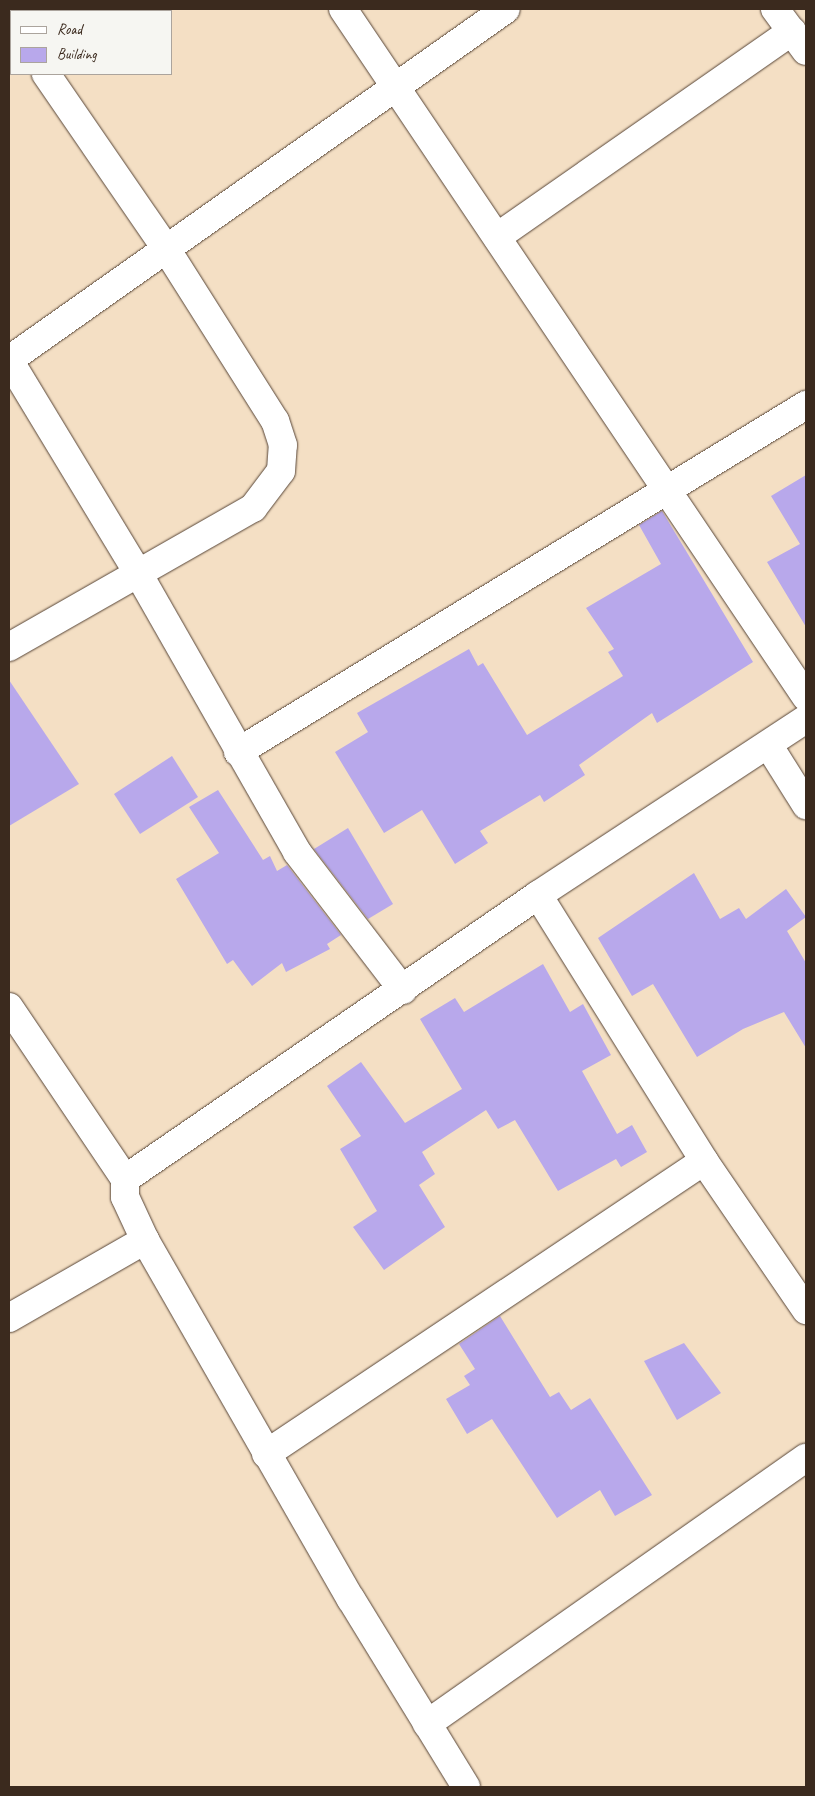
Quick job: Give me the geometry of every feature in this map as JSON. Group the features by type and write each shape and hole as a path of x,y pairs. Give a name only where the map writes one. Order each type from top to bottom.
{"street":[{"path":"343,9 399,88 665,493 806,697"},
{"path":"403,990 297,852 238,752 138,573 9,360 399,88 506,9"},
{"path":"497,237 799,41 774,9"},
{"path":"9,647 252,508 272,487 281,471 282,454 275,420 167,250 47,75"},
{"path":"238,752 665,493 806,405"},
{"path":"125,1179 403,990 538,895 769,746 806,719"},
{"path":"769,746 806,805"},
{"path":"538,895 704,1161 806,1310"},
{"path":"9,1007 125,1179 125,1196 145,1240 266,1454 466,1787"},
{"path":"266,1454 704,1161"},
{"path":"9,1318 145,1240"},
{"path":"427,1724 806,1458"}],"building":[{"path":"806,475 806,627 767,562 800,544 771,496"},
{"path":"662,511 753,662 657,723 652,713 579,765 585,775 544,802 540,795 480,831 488,843 455,864 422,810 384,833 335,752 368,732 357,713 469,649 478,666 483,663 527,735 623,676 608,652 614,649 586,608 661,564 639,525"},
{"path":"9,680 79,784 9,826"},
{"path":"172,756 198,797 140,834 114,794"},
{"path":"218,790 263,860 270,856 277,871 287,865 341,935 327,944 330,949 286,972 282,963 252,986 233,960 227,964 176,879 219,853 189,807"},
{"path":"348,828 393,904 368,919 314,849"},
{"path":"694,873 720,919 739,908 746,919 786,889 806,917 787,931 806,963 806,1048 784,1012 743,1029 697,1057 653,984 632,996 598,938"},
{"path":"543,964 570,1012 583,1004 611,1055 582,1071 617,1134 632,1125 647,1152 621,1167 616,1159 558,1191 515,1120 498,1129 486,1110 422,1152 435,1174 419,1185 445,1227 384,1270 353,1227 377,1211 340,1149 361,1136 327,1086 361,1062 405,1123 462,1089 420,1019 455,998 464,1012"},
{"path":"500,1316 550,1397 559,1392 571,1410 590,1398 652,1495 615,1516 600,1490 557,1518 492,1419 467,1434 446,1399 470,1385 464,1376 475,1369 459,1344"},
{"path":"684,1343 721,1393 677,1420 644,1361"}]}
